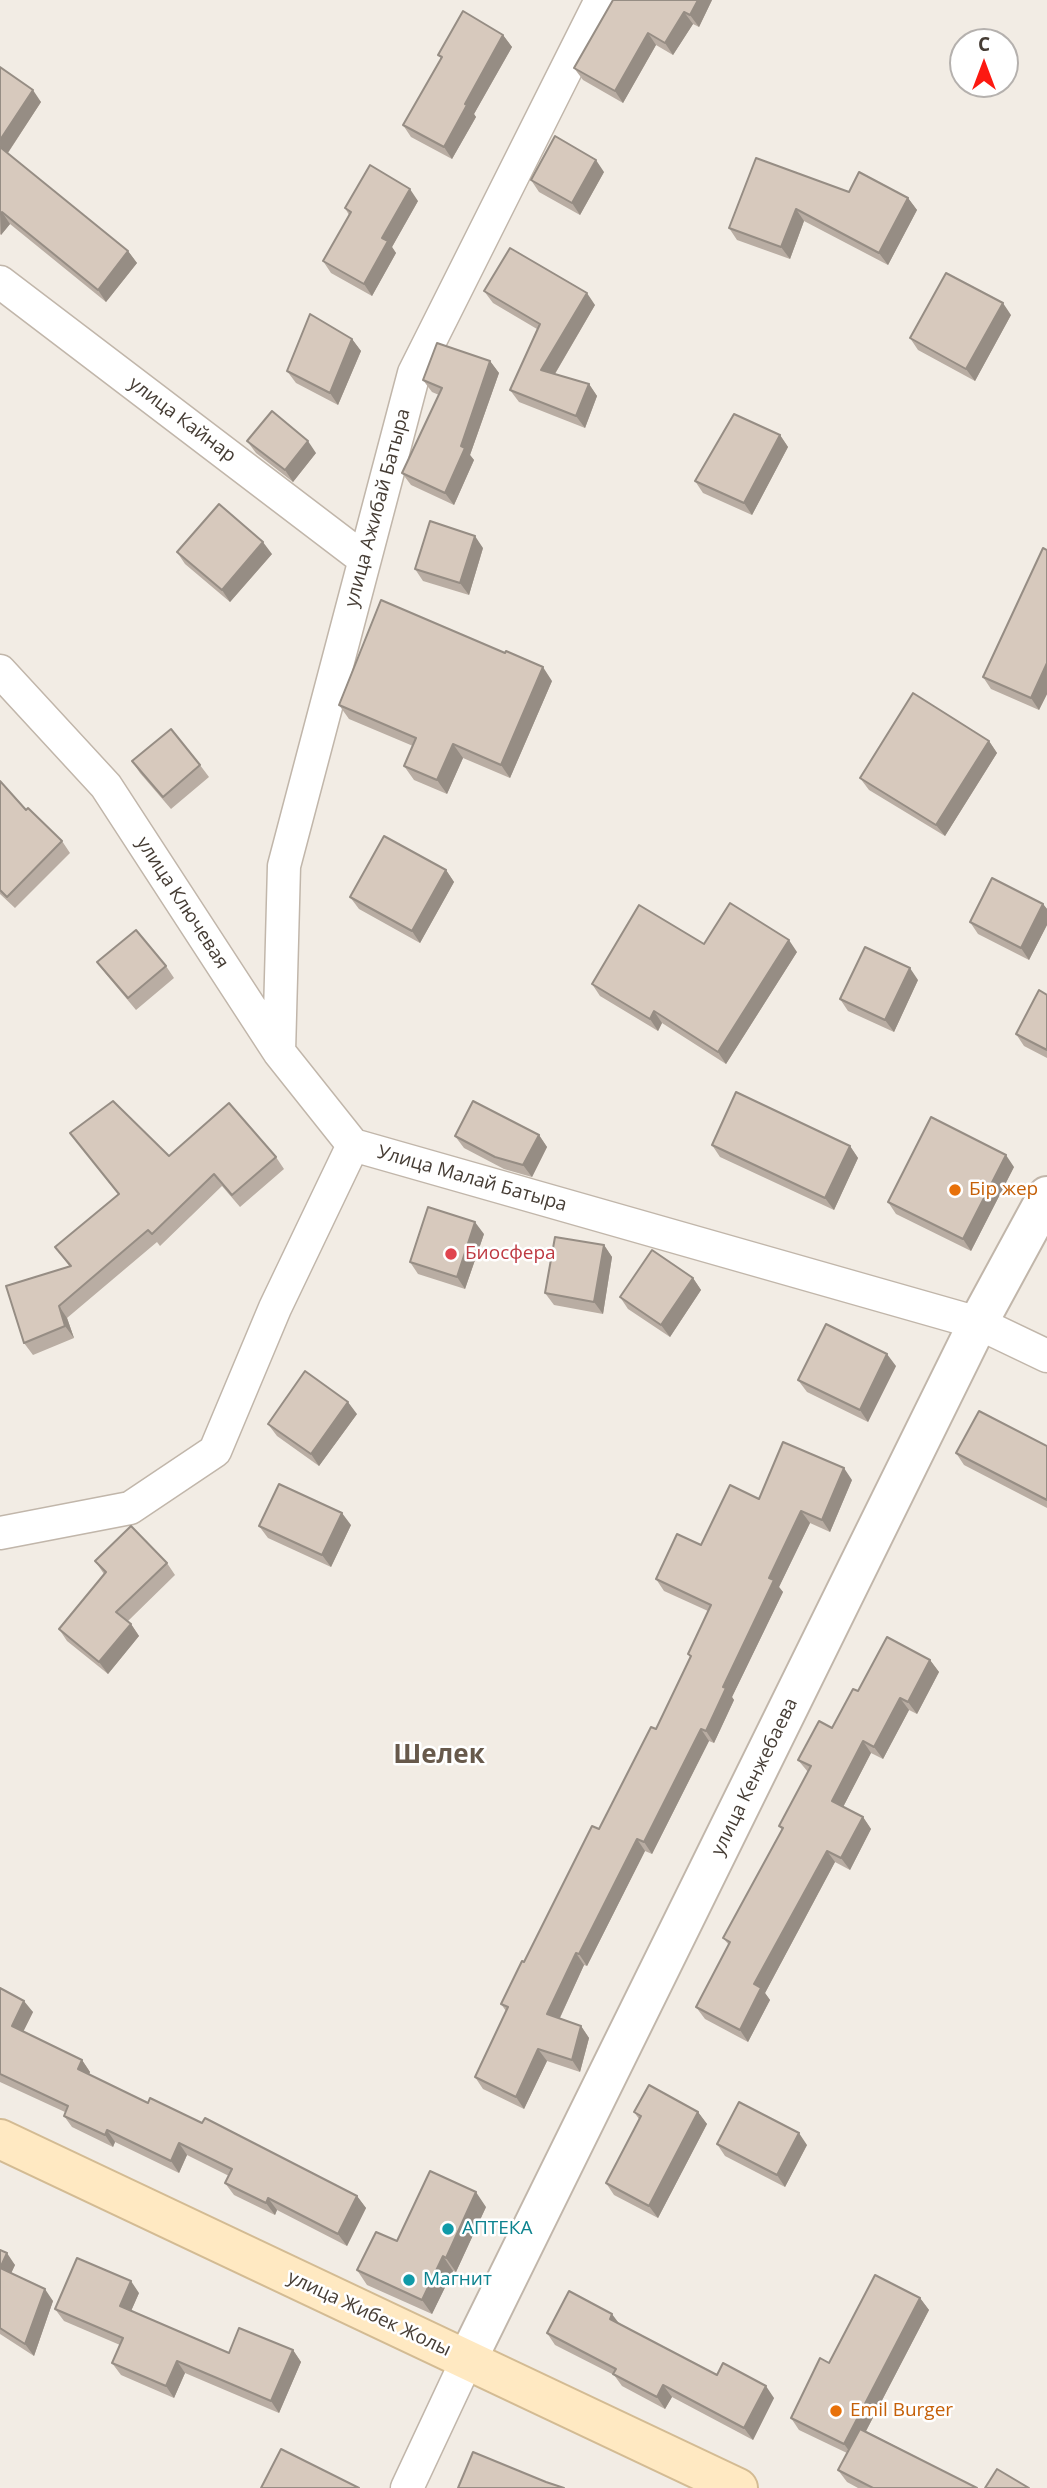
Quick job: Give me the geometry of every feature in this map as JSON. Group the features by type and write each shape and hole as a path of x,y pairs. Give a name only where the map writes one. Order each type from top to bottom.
{"main road":[{"name":"улица Жибек Жолы","path":"0,2140 738,2488"}],"street":[{"name":"улица Ажибай Батыра","path":"279,1052 284,866 414,373 601,0"},
{"name":"улица Кайнар","path":"0,282 364,559"},
{"name":"улица Ключевая","path":"0,671 106,786 279,1052 353,1145"},
{"name":"Улица Малай Батыра","path":"0,1533 130,1508 215,1451 275,1308 353,1145 978,1323"},
{"name":"улица Кенжебаева","path":"467,2360 978,1323 1047,1196"},
{"path":"978,1323 1047,1356"},
{"path":"407,2488 467,2360"}],"building":[{"path":"613,0 698,0 690,15 684,12 665,43 648,33 615,91 574,68"},
{"path":"463,11 503,35 444,147 403,125 442,57 438,55"},
{"path":"0,67 33,90 0,140"},
{"path":"555,136 596,160 572,203 531,180"},
{"path":"0,147 128,251 98,290 2,212 0,214"},
{"path":"756,158 849,192 859,172 908,198 879,253 796,209 781,247 729,228"},
{"path":"370,165 410,189 382,238 388,241 364,284 323,261 351,212 345,208"},
{"path":"510,248 587,293 541,370 589,384 576,416 510,390 540,324 484,291"},
{"path":"946,273 1003,303 966,369 910,338"},
{"path":"310,314 352,339 330,393 287,371"},
{"path":"437,343 490,361 461,446 465,448 445,493 402,473 442,388 423,380"},
{"path":"272,411 308,441 285,470 247,441"},
{"path":"734,414 780,435 744,503 695,481"},
{"path":"219,504 263,542 222,590 177,552"},
{"path":"430,521 475,536 460,583 415,569"},
{"path":"1043,548 1047,550 1047,663 1031,698 983,677"},
{"path":"381,600 543,667 501,765 453,744 437,780 404,766 416,738 339,705"},
{"path":"913,693 989,741 936,825 860,778"},
{"path":"171,729 200,765 163,797 132,761"},
{"path":"0,781 26,810 28,808 62,841 7,897 0,890"},
{"path":"384,836 446,870 412,931 350,897"},
{"path":"992,878 1043,904 1021,948 970,922"},
{"path":"730,903 789,940 718,1052 654,1011 650,1019 592,984 639,905 704,944"},
{"path":"136,930 166,966 128,998 97,962"},
{"path":"865,947 910,968 885,1020 840,999"},
{"path":"1039,990 1047,995 1047,1050 1016,1034"},
{"path":"736,1092 850,1146 825,1198 712,1145"},
{"path":"113,1101 169,1156 229,1103 276,1157 232,1195 214,1174 152,1234 148,1230 59,1306 65,1326 24,1343 6,1286 71,1266 55,1247 119,1194 70,1133"},
{"path":"473,1101 539,1135 523,1165 495,1157 455,1136"},
{"name":"Бір жер","path":"931,1117 1006,1155 963,1239 888,1202"},
{"name":"Биосфера","path":"428,1207 475,1222 457,1277 410,1262"},
{"path":"555,1237 604,1245 594,1302 545,1293"},
{"path":"652,1250 693,1278 661,1325 620,1297"},
{"path":"826,1324 887,1354 860,1410 798,1380"},
{"path":"305,1371 348,1402 311,1454 268,1424"},
{"path":"979,1411 1047,1446 1047,1500 956,1453"},
{"path":"783,1442 844,1468 822,1520 801,1511 769,1578 774,1580 723,1687 726,1688 706,1731 701,1729 644,1842 637,1839 579,1954 576,1953 547,2014 581,2026 572,2060 538,2049 516,2097 475,2077 508,2007 501,2004 592,1826 599,1829 651,1727 656,1729 691,1656 688,1654 711,1605 656,1579 677,1534 701,1545 730,1485 759,1499"},
{"path":"279,1484 342,1513 322,1555 259,1526"},
{"path":"131,1526 167,1563 116,1612 131,1624 99,1662 59,1629 106,1572 95,1561"},
{"path":"887,1637 930,1660 908,1702 900,1698 874,1747 863,1741 832,1801 863,1817 841,1858 827,1851 754,1984 761,1988 740,2030 696,2007 730,1942 723,1938 783,1828 779,1826 811,1766 798,1760 819,1721 832,1728 853,1689 858,1691"},
{"path":"0,1988 24,2001 12,2026 82,2060 78,2069 148,2103 150,2098 202,2123 205,2118 357,2196 338,2234 268,2198 266,2203 225,2183 232,2169 179,2143 171,2161 107,2130 105,2135 64,2116 68,2106 0,2074"},
{"path":"649,2085 698,2112 649,2206 606,2183 641,2116 634,2112"},
{"path":"739,2102 799,2133 777,2175 717,2144"},
{"path":"430,2171 476,2192 446,2258 443,2256 422,2300 357,2270 376,2232 397,2241"},
{"path":"0,2250 7,2253 0,2268"},
{"path":"77,2258 131,2281 120,2306 229,2353 239,2328 293,2350 271,2401 177,2361 166,2386 112,2363 123,2338 55,2309"},
{"path":"0,2268 45,2289 25,2344 0,2328"},
{"path":"875,2275 920,2298 844,2444 791,2418 820,2358 829,2363"},
{"path":"569,2291 612,2314 610,2319 717,2375 723,2363 766,2386 744,2428 663,2385 657,2397 613,2374 616,2369 547,2333"},
{"path":"860,2429 977,2488 873,2488 838,2470"},
{"path":"281,2449 359,2488 261,2488"},
{"path":"473,2452 546,2482 564,2488 458,2488"},
{"path":"997,2469 1029,2488 985,2488"}],"place":[{"name":"Бір жер","path":"955,1190"},
{"name":"Биосфера","path":"451,1254"},
{"name":"АПТЕКА","path":"448,2229"},
{"name":"Магнит","path":"409,2280"},
{"name":"Emil Burger","path":"836,2411"}],"district":[{"name":"Шелек","path":"439,1756"}]}
